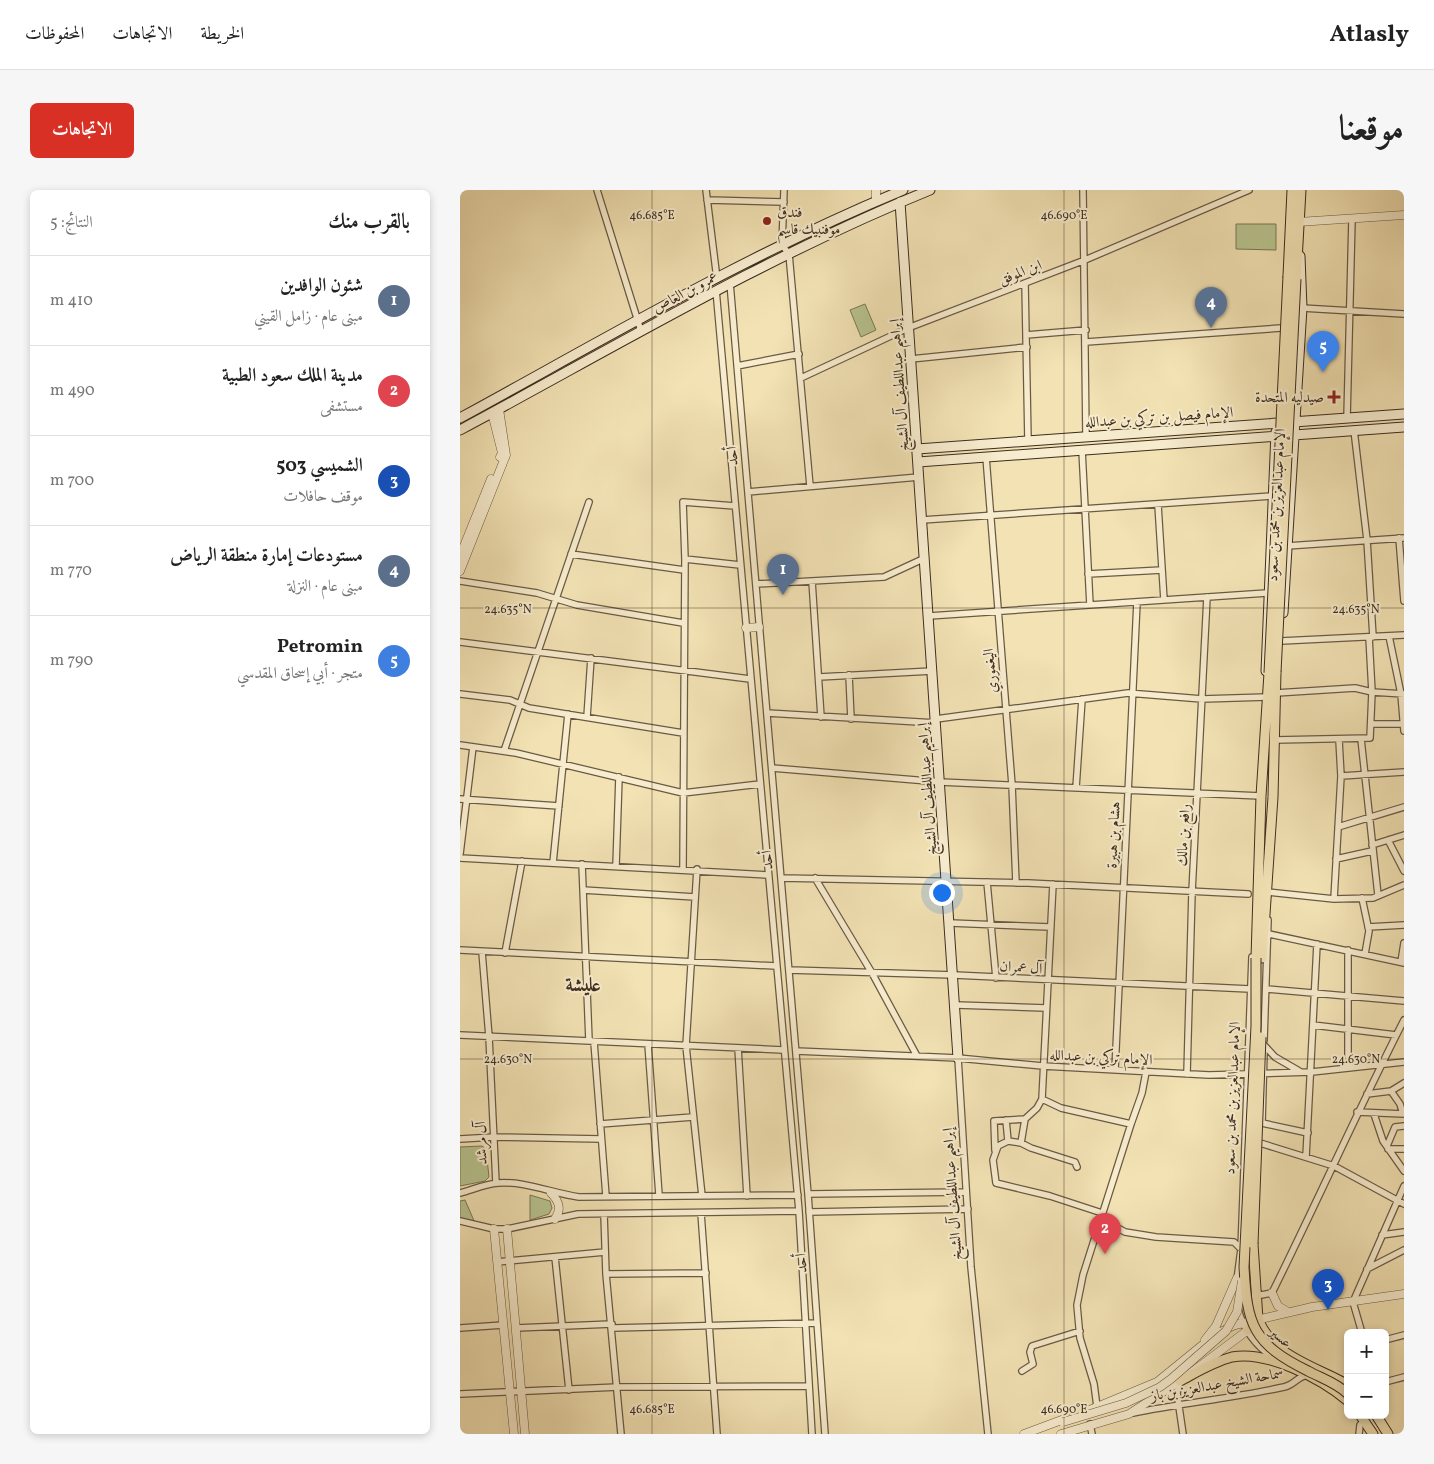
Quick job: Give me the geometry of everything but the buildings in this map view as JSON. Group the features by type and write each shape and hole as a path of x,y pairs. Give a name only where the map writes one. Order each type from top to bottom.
{"main road":[{"name":"عمرو بن العاص","path":"460,418 717,279 876,201 903,190"},
{"name":"عمرو بن العاص","path":"460,430 716,290 900,202 930,190"},
{"name":"الإمام عبدالعزيز بن محمد بن سعود","path":"1255,1294 1254,1244 1259,958 1253,895 1267,698 1265,659 1267,593 1281,328 1289,250 1292,190"},
{"name":"الإمام عبدالعزيز بن محمد بن سعود","path":"1267,698 1272,673 1292,277 1301,190"},
{"name":"إبراهيم عبداللطيف آل الشيخ","path":"900,202 954,975 958,1058"},
{"name":"الإمام عبدالعزيز بن محمد بن سعود","path":"1244,1266 1259,958 1267,892 1276,693 1282,641 1302,308 1298,226"},
{"name":"الإمام عبدالعزيز بن محمد بن سعود","path":"1289,250 1292,277"},
{"name":"الإمام فيصل بن تركي بن عبدالله","path":"917,449 1404,414"},
{"name":"الإمام فيصل بن تركي بن عبدالله","path":"918,462 1404,427"},
{"name":"الإمام عبدالعزيز بن محمد بن سعود","path":"1272,673 1276,693"},
{"name":"عسير","path":"1244,1266 1246,1305 1259,1337 1282,1356 1344,1391"},
{"path":"1255,1294 1258,1319 1262,1331 1277,1348 1344,1383"},
{"name":"سماحة الشيخ عبدالعزيز بن باز","path":"1246,1327 1258,1319"},
{"name":"سماحة الشيخ عبدالعزيز بن باز","path":"1180,1381 1208,1366 1234,1357 1252,1357 1285,1365 1307,1375 1344,1398"},
{"path":"1364,1419 1375,1433"},
{"path":"1379,1419 1388,1434"}],"street":[{"path":"597,190 636,322 641,331"},
{"path":"706,190 717,279"},
{"path":"784,190 782,246 789,254 810,486"},
{"path":"876,190 876,201"},
{"path":"1083,190 1086,436"},
{"name":"ابن الموفق","path":"801,378 908,328 1085,260 1249,190"},
{"path":"707,200 784,202"},
{"path":"1298,226 1404,215"},
{"path":"1347,418 1352,219"},
{"path":"1026,283 1028,441"},
{"name":"أحد","path":"730,284 808,1194 825,1434"},
{"name":"أحد","path":"716,290 783,1050 798,1195 812,1434"},
{"path":"1302,308 1404,314"},
{"path":"1086,342 1281,328"},
{"path":"1026,335 1086,330"},
{"path":"911,359 1027,347"},
{"path":"737,366 798,354"},
{"path":"460,556 502,453 496,411"},
{"path":"460,571 506,455 496,411"},
{"path":"1275,740 1370,738 1372,692 1367,540 1354,430"},
{"path":"1082,450 1090,605"},
{"name":"اليغموري","path":"986,457 1012,785 1016,883"},
{"path":"748,492 919,477"},
{"path":"922,520 1272,496"},
{"path":"504,751 588,502"},
{"path":"683,869 683,623 685,559 683,502 735,506"},
{"path":"1158,505 1164,600"},
{"path":"1288,546 1402,538 1404,601"},
{"path":"571,554 684,570"},
{"path":"756,584 884,577 924,558"},
{"path":"685,559 740,564"},
{"path":"1088,574 1162,570"},
{"path":"460,580 537,593 556,600 683,623"},
{"path":"812,581 822,717"},
{"path":"929,616 1267,593"},
{"name":"رافع بن مالك","path":"1187,1074 1192,892 1207,597"},
{"name":"هشام بن هبيرة","path":"1115,1070 1120,984 1122,888 1134,694 1137,602"},
{"path":"746,628 760,627"},
{"path":"1282,641 1404,634"},
{"path":"1389,636 1403,694 1404,731"},
{"path":"460,642 591,658 683,672 750,679"},
{"path":"587,718 591,658"},
{"path":"819,677 932,671"},
{"path":"849,675 851,719"},
{"path":"1276,693 1355,688 1372,692 1403,694"},
{"path":"460,694 510,700 529,708 683,733"},
{"path":"767,713 851,719 936,721 1006,709 1134,694 1202,699 1267,698"},
{"path":"1076,788 1082,699"},
{"path":"553,863 568,714"},
{"path":"1371,724 1404,724"},
{"path":"1361,739 1378,895"},
{"path":"1334,898 1342,776 1339,740"},
{"path":"460,745 504,751 683,793 760,784"},
{"path":"460,854 463,800 473,747"},
{"path":"772,768 940,782 1261,796"},
{"path":"1342,776 1404,772"},
{"path":"616,866 619,777"},
{"path":"463,800 559,806"},
{"path":"1338,828 1404,807"},
{"path":"1336,859 1372,848 1404,835"},
{"path":"1388,840 1404,871"},
{"path":"460,858 697,869 768,875"},
{"path":"505,953 522,861"},
{"path":"582,864 591,1041 606,1196"},
{"path":"697,869 686,1046 702,1196"},
{"path":"781,878 1052,884 1253,895"},
{"path":"815,878 872,973 917,1056"},
{"path":"986,882 996,978"},
{"path":"1021,1143 1025,1119 1037,1108 1042,1099 1052,884"},
{"path":"1267,892 1334,898 1362,898 1378,895 1404,885"},
{"path":"583,890 695,897"},
{"name":"الإمام عبدالعزيز بن محمد بن سعود","path":"1255,1294 1260,1143 1265,1074 1264,1045 1269,934 1267,892"},
{"name":"الإمام عبدالعزيز بن محمد بن سعود","path":"1238,1301 1237,1278 1241,1249 1253,895"},
{"path":"1362,898 1368,927 1365,954"},
{"path":"950,923 1050,927"},
{"path":"1368,927 1404,925"},
{"path":"1269,934 1402,962 1404,943"},
{"path":"1306,1157 1312,1072 1317,944"},
{"path":"460,950 776,966"},
{"path":"1348,950 1346,996 1348,1068"},
{"name":"آل مرشد","path":"482,952 489,1037 496,1183"},
{"name":"آل عمران","path":"789,970 954,975 1048,981 1250,989"},
{"path":"1266,990 1404,1001"},
{"path":"956,1005 1046,1008"},
{"path":"1255,1294 1266,1295 1272,1293 1334,1166 1357,1112 1404,1020"},
{"path":"1313,1025 1396,1035"},
{"path":"460,1035 783,1050"},
{"path":"648,1044 659,1195"},
{"path":"1264,1045 1275,1058 1301,1072"},
{"path":"738,1048 747,1196"},
{"name":"الإمام تركي بن عبدالله","path":"796,1051 958,1058 1043,1066 1187,1074 1246,1075 1312,1072 1404,1062"},
{"name":"إبراهيم عبداللطيف آل الشيخ","path":"958,1058 958,1092 971,1267 988,1434"},
{"path":"1097,1407 1094,1384 1080,1331 1077,1305 1102,1213 1142,1092 1146,1072"},
{"path":"1367,1094 1391,1090 1404,1083"},
{"path":"1357,1112 1404,1114 1391,1090"},
{"path":"1042,1099 1061,1108 1131,1124"},
{"path":"1374,1114 1388,1148 1404,1171"},
{"path":"600,1124 693,1118"},
{"path":"996,1151 994,1121 1025,1119"},
{"path":"1006,1120 1008,1140"},
{"path":"1262,1120 1308,1133"},
{"path":"1388,1148 1395,1127 1404,1126"},
{"path":"460,1139 494,1137 601,1139"},
{"path":"1077,1167 1075,1162 1008,1140 998,1146 993,1160 996,1182 1050,1196 1102,1213 1107,1222 1125,1232 1156,1237 1234,1242 1241,1249"},
{"path":"1260,1143 1334,1166 1401,1202"},
{"path":"1388,1148 1404,1149"},
{"path":"1397,1161 1404,1156"},
{"path":"460,1193 496,1183 516,1183 579,1197 798,1195"},
{"path":"1361,1329 1353,1302 1382,1235 1401,1202 1404,1186"},
{"path":"552,1192 558,1200 559,1207 559,1213 555,1219"},
{"path":"808,1194 966,1192"},
{"path":"809,1212 968,1210"},
{"path":"460,1220 494,1230 578,1214 799,1211"},
{"path":"701,1213 717,1434"},
{"path":"604,1214 606,1274 622,1434"},
{"path":"507,1229 525,1434"},
{"path":"494,1230 514,1434"},
{"path":"1382,1235 1404,1232"},
{"path":"1367,1269 1404,1250"},
{"path":"497,1262 605,1252"},
{"path":"555,1257 568,1390"},
{"path":"1026,1434 1126,1403 1160,1387 1219,1339 1237,1312 1244,1266"},
{"path":"606,1274 706,1273"},
{"path":"1196,1351 1216,1326 1237,1278"},
{"path":"1272,1293 1278,1306 1288,1312"},
{"path":"1258,1319 1288,1312 1404,1295"},
{"name":"عسير","path":"1238,1301 1246,1327 1258,1345 1285,1365"},
{"path":"516,1328 817,1323"},
{"path":"460,1328 503,1325"},
{"path":"1196,1351 1222,1331 1246,1327"},
{"name":"سماحة الشيخ عبدالعزيز بن باز","path":"1129,1414 1180,1381 1246,1327"},
{"path":"1022,1370 1033,1364 1030,1352 1032,1346 1080,1331"},
{"path":"1389,1339 1404,1335"},
{"name":"سماحة الشيخ عبدالعزيز بن باز","path":"1026,1434 1157,1382 1196,1351"},
{"name":"سماحة الشيخ عبدالعزيز بن باز","path":"1061,1434 1129,1414 1178,1404 1286,1387 1300,1376 1307,1375"},
{"path":"1389,1381 1404,1377"},
{"path":"1180,1381 1178,1404 1183,1434"},
{"path":"460,1394 618,1387 808,1386"},
{"path":"1359,1434 1362,1419"},
{"path":"1090,1424 1092,1434"}],"green space":[{"path":"1236,224 1276,224 1276,250 1236,249"},
{"path":"865,304 876,330 861,337 850,310"},
{"path":"482,1146 486,1149 489,1177 485,1181 460,1186 460,1147"},
{"path":"530,1195 550,1201 552,1208 549,1214 530,1220"},
{"path":"465,1200 475,1223 460,1218 460,1201"}],"place":[{"name":"فندق موفنبيك قاسم","path":"767,221"},
{"name":"مستودعات إمارة منطقة الرياض","path":"1211,328"},
{"name":"Petromin","path":"1323,372"},
{"name":"صيدليه المتحدة","path":"1334,397"},
{"name":"شئون الوافدين","path":"783,595"},
{"name":"مدينة الملك سعود الطبية","path":"1105,1254"},
{"name":"الشميسي 503","path":"1328,1310"}],"district":[{"name":"عليشة","path":"583,984"}]}
